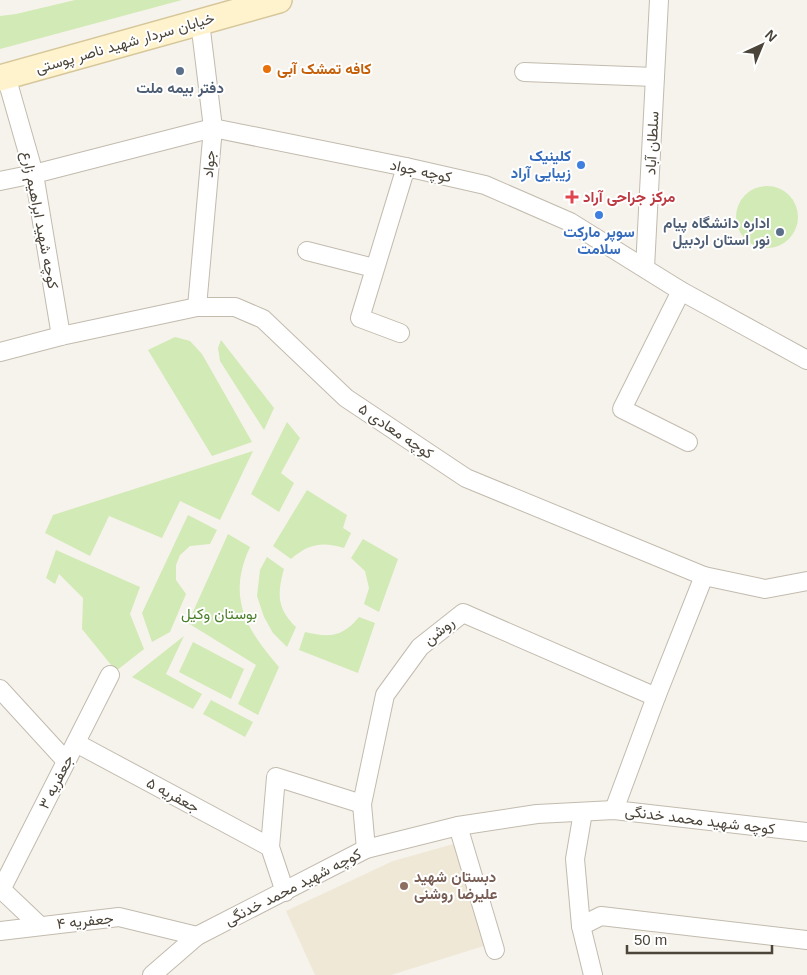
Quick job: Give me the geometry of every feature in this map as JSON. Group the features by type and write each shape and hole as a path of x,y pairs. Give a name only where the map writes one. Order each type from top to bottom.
{"main road":[{"name":"خیابان سردار شهید ناصر پوستی","path":"3,77 279,0"}],"street":[{"name":"سلطان آباد","path":"645,268 659,0"},
{"name":"جواد","path":"197,306 212,128 200,22"},
{"path":"524,72 655,77"},
{"name":"کوچه شهید ابراهیم زارع","path":"3,77 34,174 61,336"},
{"name":"کوچه جواد","path":"0,181 212,128 406,167 484,185 570,222 681,291 807,360"},
{"path":"400,334 360,318 406,167"},
{"path":"307,251 374,268"},
{"path":"681,291 622,409 688,442"},
{"name":"کوچه معادی ۵","path":"0,352 61,336 197,306 235,306 263,318 346,398 466,478 704,576 765,589 807,581"},
{"path":"614,810 704,576"},
{"name":"روشن","path":"366,850 362,804 385,695 420,647 463,613 656,697"},
{"name":"جعفریه ۳","path":"1,889 110,675"},
{"path":"0,690 66,761"},
{"name":"جعفریه ۵","path":"76,743 270,846"},
{"path":"285,892 270,846 276,777 362,804"},
{"name":"کوچه شهید محمد خدنگی","path":"152,975 197,936 366,850 458,826 536,814 614,810 807,832"},
{"path":"583,812 575,859 581,926 593,975"},
{"path":"458,826 496,950"},
{"path":"1,889 40,926"},
{"path":"581,926 601,916 807,940"},
{"name":"جعفریه ۴","path":"0,931 119,918 197,936"}],"shaded area":[{"name":"دبستان شهید علیرضا روشنی","path":"457,843 487,945 391,975 315,975 286,911 393,861"}],"green space":[{"path":"75,0 182,0 0,49 0,16"},
{"path":"761,186 773,186 789,195 796,205 798,217 796,229 789,239 773,248 761,248 750,243 741,234 736,223 736,211 741,200 750,191"},
{"path":"175,337 190,341 202,354 252,442 212,456 148,350"},
{"path":"221,340 274,408 264,430 220,361 218,348"},
{"path":"287,422 300,438 281,473 294,483 279,512 251,494"},
{"path":"253,451 220,520 180,501 162,538 109,516 90,556 45,533 53,515"},
{"path":"307,490 347,515 343,528 351,533 344,548 322,544 316,545 303,550 291,559 273,546"},
{"path":"188,515 217,530 210,544 190,546 180,555 176,565 176,580 186,594 170,632 152,642 142,613"},
{"name":"بوستان وکیل","path":"228,534 250,547 243,565 240,581 240,597 243,611 257,639 279,667 258,715 238,704 256,665 188,623"},
{"path":"363,539 398,559 379,612 364,604 369,588 365,571 351,558"},
{"path":"56,550 140,587 130,614 144,649 116,671 82,629 83,598 59,574 55,584 46,578"},
{"path":"267,557 284,569 280,586 280,601 285,614 296,627 287,647 273,633 264,617 257,596 260,570"},
{"path":"359,617 375,623 358,673 299,650 305,632 321,635 335,634 347,629"},
{"path":"184,636 166,674 202,694 193,709 132,677"},
{"path":"193,642 244,669 231,699 179,672"},
{"path":"211,700 253,722 245,737 203,714"}],"place":[{"name":"کافه تمشک آبی","path":"267,69"},
{"name":"دفتر بیمه ملت","path":"180,71"},
{"name":"کلینیک زیبایی آراد","path":"581,165"},
{"name":"مرکز جراحی آراد","path":"572,197"},
{"name":"سوپر مارکت سلامت","path":"599,215"},
{"name":"اداره دانشگاه پیام نور استان اردبیل","path":"780,232"},
{"name":"دبستان شهید علیرضا روشنی","path":"404,886"}]}
